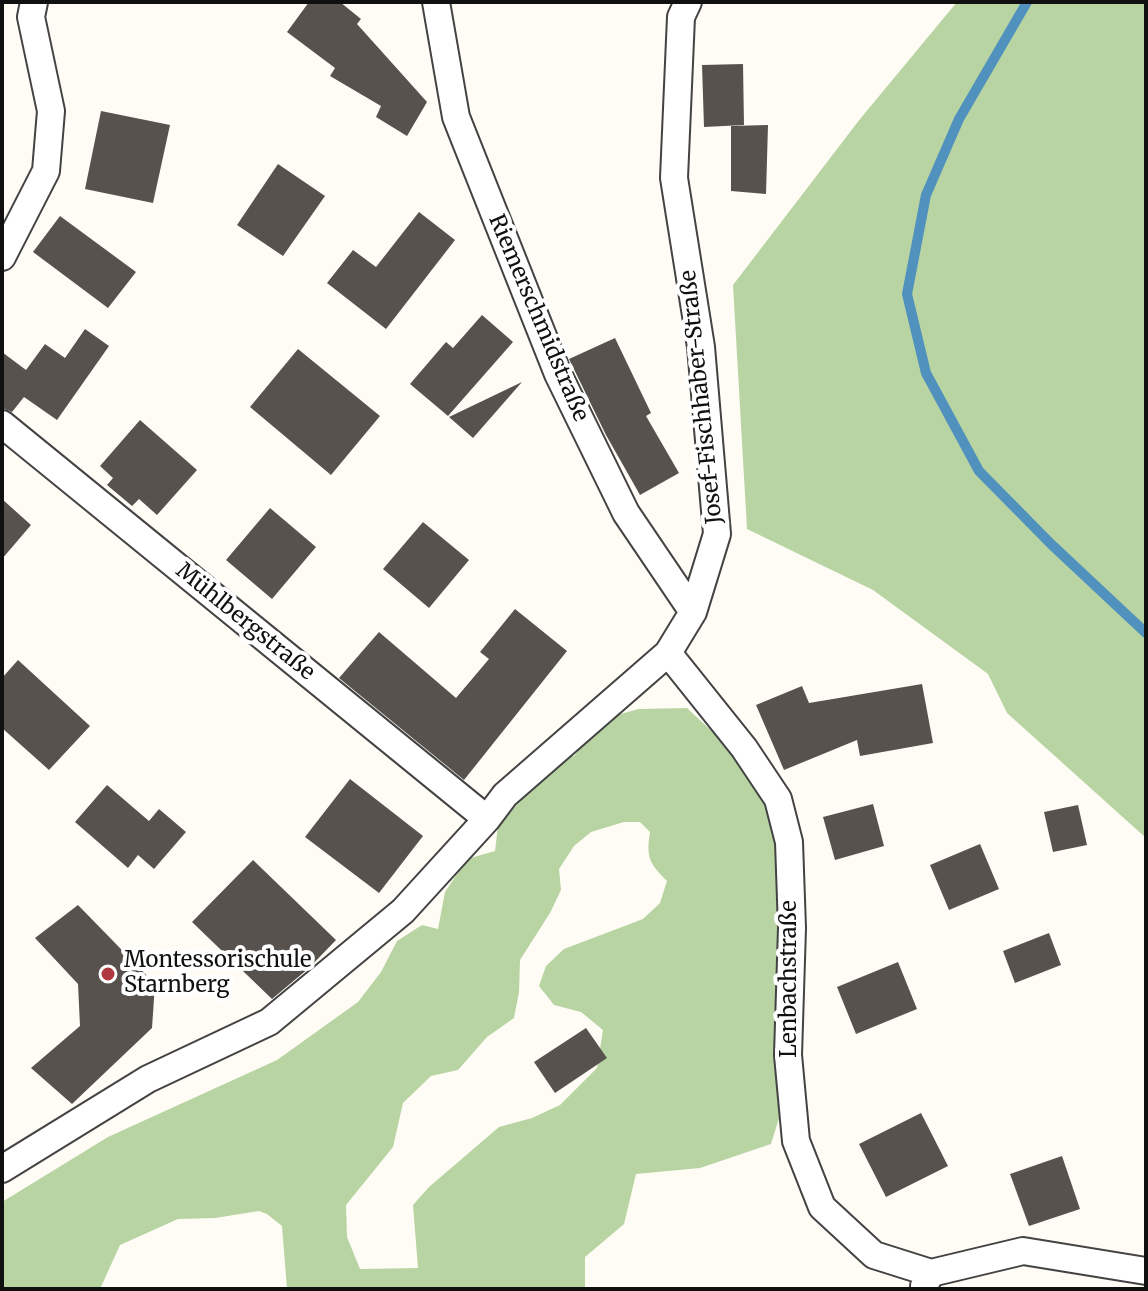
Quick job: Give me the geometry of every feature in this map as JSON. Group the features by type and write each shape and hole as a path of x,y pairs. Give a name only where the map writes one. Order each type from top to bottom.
{"street":[{"path":"2,257 46,171 51,111 31,17 34,2"},
{"name":"Riemerschmidstraße","path":"436,2 456,117 558,374 626,513 693,612"},
{"name":"Josef-Fischhaber-Straße","path":"2,1169 148,1079 269,1022 403,911 505,795 668,653 693,612 717,534 701,347 674,178 681,17 688,2"},
{"name":"Mühlbergstraße","path":"2,424 487,819"},
{"name":"Lenbachstraße","path":"668,653 744,748 778,799 789,842 792,928 788,1055 796,1141 822,1207 874,1255 927,1281"},
{"path":"927,1281 1023,1251 1131,1275"}],"green space":[{"path":"957,2 1146,2 1146,838 1007,713 988,674 873,590 747,529 733,285 860,119"},
{"path":"687,708 735,753 763,789 779,837 782,957 780,1115 771,1144 700,1168 636,1174 624,1224 585,1257 585,1289 287,1289 282,1226 259,1211 215,1218 178,1219 120,1245 100,1289 2,1289 2,1202 108,1137 277,1060 358,1002 381,972 397,941 422,925 438,929 445,892 467,859 495,851 498,826 558,759 574,756 602,719 639,709","holes":["624,822 640,822 650,832 650,859 667,881 660,903 643,919 564,949 546,966 539,986 554,1005 581,1012 603,1030 597,1068 560,1105 532,1118 499,1127 429,1187 413,1205 418,1268 360,1269 347,1237 346,1205 393,1147 403,1103 431,1076 458,1070 487,1037 514,1018 520,960 561,890 559,869 574,846 591,832"]}],"building":[{"path":"309,2 340,2 361,19 357,24 427,102 407,136 376,117 381,106 330,76 335,68 287,32"},
{"path":"743,64 744,125 704,127 702,65"},
{"path":"101,111 170,125 153,203 85,189"},
{"path":"768,125 766,194 731,191 731,126"},
{"path":"278,164 325,196 283,256 237,225"},
{"path":"419,212 455,240 386,329 327,283 353,250 376,267"},
{"path":"60,216 136,272 108,308 33,252"},
{"path":"482,315 513,342 448,416 410,384 446,342 453,348"},
{"path":"85,329 109,346 57,420 24,397 12,412 2,408 2,352 26,370 45,344 65,358"},
{"path":"615,338 651,413 646,416 679,473 640,495 569,359"},
{"path":"298,349 380,416 331,475 250,407"},
{"path":"522,382 473,438 449,417"},
{"path":"140,420 197,470 157,515 139,499 132,506 107,485 113,478 100,466"},
{"path":"2,499 31,525 2,559"},
{"path":"270,508 316,547 272,599 226,560"},
{"path":"423,522 469,560 429,608 383,569"},
{"path":"515,609 567,651 464,780 339,678 379,632 456,698 489,659 480,652"},
{"path":"18,660 90,726 49,770 2,728 2,678"},
{"path":"922,684 933,743 860,756 857,740 784,770 756,705 802,686 809,703"},
{"path":"350,779 423,836 379,893 305,837"},
{"path":"107,785 149,821 159,809 186,832 154,869 138,855 128,868 75,822"},
{"path":"873,804 884,846 835,860 823,817"},
{"path":"1078,805 1087,845 1053,852 1044,812"},
{"path":"980,844 999,889 949,910 930,865"},
{"path":"253,860 336,940 272,999 192,922"},
{"path":"78,905 155,984 152,1028 72,1104 31,1068 80,1026 78,984 35,938"},
{"path":"1049,933 1061,965 1015,983 1003,951"},
{"path":"898,962 917,1009 856,1034 837,987"},
{"path":"586,1028 607,1058 555,1093 534,1062"},
{"path":"921,1113 948,1166 886,1197 859,1144"},
{"path":"1062,1156 1080,1209 1029,1226 1010,1174"}],"waterway":[{"path":"1027,2 959,119 926,195 907,294 926,373 979,471 1146,633"}],"place":[{"name":"Montessorischule Starnberg","path":"108,974"}]}
